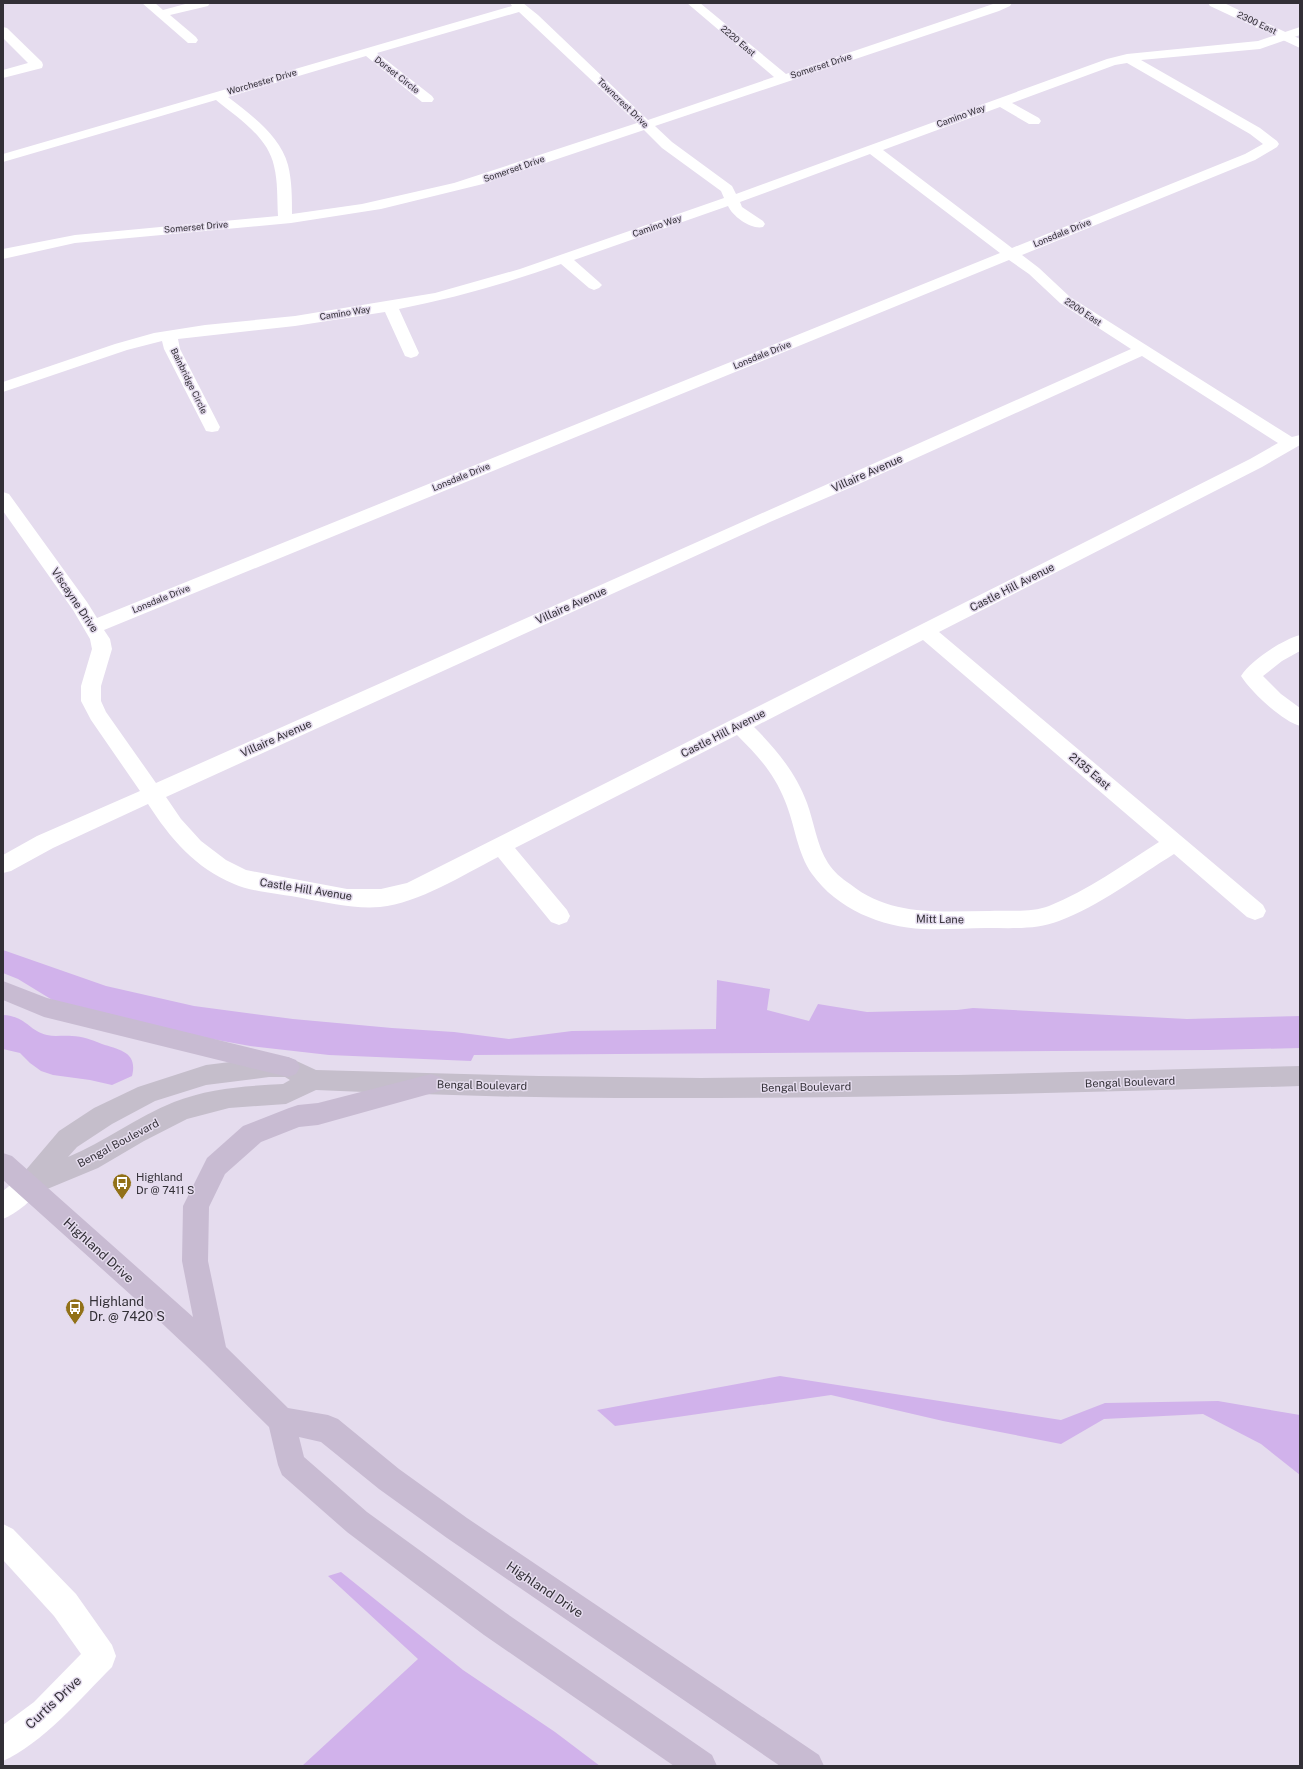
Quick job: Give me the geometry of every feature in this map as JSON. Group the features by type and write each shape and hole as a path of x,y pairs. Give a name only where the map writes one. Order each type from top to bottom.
{"main road":[{"path":"3,990 52,1009 288,1067"},
{"name":"Bengal Boulevard","path":"28,1186 68,1139 103,1116 147,1094 187,1080 228,1071 269,1067 288,1067 312,1080 616,1088 1064,1084 1300,1076"},
{"name":"Bengal Boulevard","path":"28,1186 89,1160 135,1133 182,1110 228,1098 286,1094 312,1080"},
{"path":"214,1354 195,1261 195,1222 196,1206 216,1166 252,1134 298,1116 318,1114 431,1084"},
{"name":"Highland Drive","path":"3,1164 214,1354 281,1420 328,1429 389,1479 457,1528 808,1766"},
{"path":"281,1420 292,1465 357,1522 495,1624 701,1766"}],"street":[{"path":"148,3 192,40"},
{"path":"161,14 204,3"},
{"name":"2220 East","path":"693,3 783,78"},
{"name":"Somerset Drive","path":"3,254 41,244 75,239 322,215 371,207 428,195 478,181 995,8 1006,3"},
{"name":"2300 East","path":"1214,3 1300,44"},
{"name":"Worchester Drive","path":"3,158 519,5"},
{"name":"Towncrest Drive","path":"519,5 673,150 727,189 736,209 758,224"},
{"path":"3,31 37,65 3,74"},
{"name":"Camino Way","path":"3,387 128,345 169,335 295,321 390,306 479,285 564,259 732,200 1112,62 1127,58 1252,46 1300,31"},
{"name":"Dorset Circle","path":"367,51 427,99"},
{"name":"Lonsdale Drive","path":"94,627 1250,157 1272,144 1255,131 1127,58"},
{"path":"218,95 264,135 279,156 282,168 285,219"},
{"path":"1000,102 1034,121"},
{"name":"2200 East","path":"871,149 940,199 1034,271 1065,300 1142,350 1295,441"},
{"path":"564,259 594,285"},
{"path":"390,306 411,353"},
{"name":"Bainbridge Circle","path":"169,335 172,349 212,427"},
{"name":"Villaire Avenue","path":"3,865 45,842 764,518 855,479 1142,350"},
{"name":"Castle Hill Avenue","path":"152,794 173,825 193,847 218,866 241,878 347,898 381,898 412,890 1256,463 1295,441"},
{"name":"Viscayne Drive","path":"3,498 94,627 100,639 102,649 91,686 91,700 98,715 152,794"},
{"name":"2135 East","path":"925,631 1255,911"},
{"path":"1300,642 1275,656 1251,676 1274,700 1300,719"},
{"name":"Mitt Lane","path":"740,725 770,756 785,778 796,802 810,847 819,867 831,882 855,900 886,914 922,920 1026,919 1051,914 1079,902 1175,843"},
{"path":"501,846 559,916"},
{"path":"3,1207 28,1186"},
{"name":"Curtis Drive","path":"3,1539 65,1605 101,1656 45,1713 3,1745"}],"shaded area":[{"path":"3,950 106,986 194,1006 293,1019 454,1032 509,1039 572,1031 716,1029 717,980 770,989 767,1010 809,1021 818,1004 867,1012 957,1010 973,1008 1187,1019 1300,1016 1300,1048 1208,1050 474,1055 471,1061 329,1055 250,1046 184,1034 54,1001 18,979 3,973"},
{"path":"3,1015 17,1018 41,1033 47,1035 80,1037 121,1050 130,1057 133,1068 132,1076 112,1085 90,1080 53,1075 41,1071 20,1053 3,1049"},
{"path":"780,1376 1061,1420 1105,1403 1218,1401 1300,1415 1300,1475 1261,1444 1203,1414 1104,1419 1061,1444 943,1421 831,1395 615,1426 597,1410"},
{"path":"341,1572 463,1670 555,1732 600,1766 302,1766 418,1659 328,1576"}],"place":[{"name":"Highland Dr @ 7411 S","path":"122,1200"},
{"name":"Highland Dr. @ 7420 S","path":"75,1325"}]}
